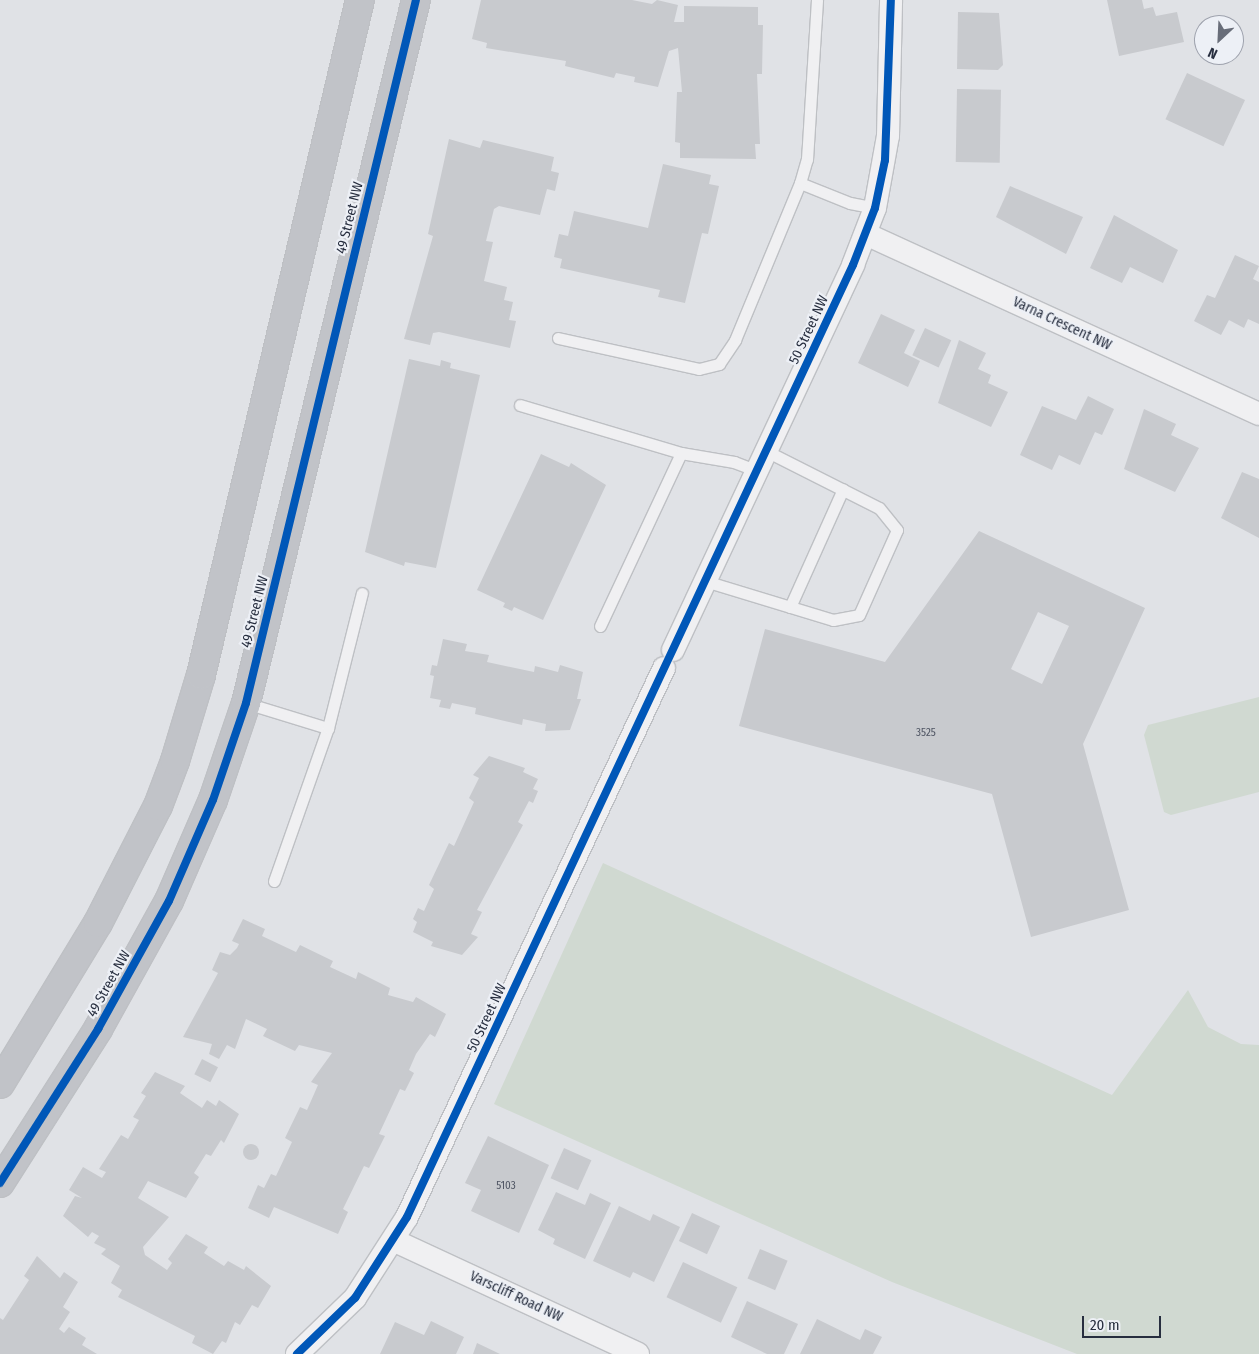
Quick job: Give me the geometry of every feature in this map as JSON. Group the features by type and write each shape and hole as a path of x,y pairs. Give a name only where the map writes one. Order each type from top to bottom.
{"street":[{"path":"0,1084 98,923 158,806 175,761 201,675 360,0"},
{"name":"49 Street NW","path":"0,1183 98,1029 169,901 213,800 246,703 416,0"},
{"name":"50 Street NW","path":"297,1354 338,1318 395,1240 757,471 866,234 875,208 888,136 891,0"},
{"name":"Varna Crescent NW","path":"866,234 1259,414"},
{"name":"Varscliff Road NW","path":"395,1240 638,1354"}],"lane":[{"path":"558,338 699,368 720,364 735,340 800,183 807,159 817,0"},
{"path":"800,183 850,204 875,208"},
{"path":"520,405 681,454 734,462 757,471"},
{"path":"705,581 833,620 859,615 897,530 879,508 766,451"},
{"path":"600,626 681,454"},
{"path":"790,607 843,489"},
{"path":"274,881 328,728 362,593"},
{"path":"246,703 328,728"}],"shaded area":[{"path":"1259,697 1259,792 1171,815 1164,812 1144,735 1148,725"},
{"path":"603,863 1112,1095 1188,990 1208,1027 1241,1044 1259,1045 1259,1354 1077,1354 892,1282 494,1104"}],"building":[{"path":"481,0 632,0 652,4 657,0 678,5 674,22 684,22 684,6 758,7 758,25 763,25 762,74 757,74 760,144 755,144 756,159 680,158 680,143 675,142 677,92 682,92 678,48 669,51 658,87 634,82 635,77 616,73 614,78 565,66 566,61 486,48 487,43 472,39"},
{"path":"1107,0 1142,0 1144,9 1153,7 1156,16 1177,12 1184,42 1119,56"},
{"path":"958,12 999,13 1003,65 998,70 957,69"},
{"path":"1187,73 1245,100 1223,146 1165,119"},
{"path":"957,89 1001,90 1000,163 956,162"},
{"path":"449,139 480,148 483,140 554,157 551,171 559,173 555,191 547,189 540,215 499,206 494,209 486,241 493,242 484,281 507,287 504,300 513,302 509,320 516,321 510,348 439,332 433,333 430,345 404,339 433,236 428,234"},
{"path":"663,164 711,175 709,184 719,186 708,234 702,233 685,303 658,297 660,290 560,268 562,259 554,257 559,234 568,236 574,211 648,228"},
{"path":"1010,186 1083,217 1066,254 996,217"},
{"path":"1114,215 1178,250 1163,283 1130,267 1122,283 1090,268"},
{"path":"1235,255 1259,266 1253,279 1259,282 1259,324 1248,319 1244,328 1229,320 1221,335 1194,321 1207,295 1215,298"},
{"path":"881,314 915,330 904,353 920,361 908,387 858,363"},
{"path":"925,328 951,340 939,367 912,355"},
{"path":"959,340 986,353 978,369 991,375 988,383 1008,392 991,427 938,403"},
{"path":"409,359 440,366 441,360 451,363 450,368 480,375 436,568 405,562 404,566 365,552"},
{"path":"1088,396 1114,409 1102,435 1095,432 1080,465 1059,455 1052,470 1020,455 1042,406 1076,420"},
{"path":"1144,409 1176,424 1171,435 1199,448 1175,492 1124,469"},
{"path":"541,454 569,467 571,463 606,485 543,620 514,607 512,611 503,607 505,603 477,590"},
{"path":"1242,472 1259,479 1259,538 1221,518"},
{"path":"979,531 1145,608 1083,744 1129,910 1031,937 992,794 739,726 765,629 885,662","holes":["1038,612 1069,626 1042,684 1011,669"]},
{"path":"443,639 467,644 465,651 489,655 487,662 534,672 535,666 558,672 560,665 583,672 577,699 581,699 570,730 545,731 546,724 523,719 522,725 475,714 476,708 452,703 450,709 439,707 441,700 430,698 434,676 430,675 432,665 437,666"},
{"path":"489,756 525,768 523,772 538,779 533,789 538,791 533,803 529,801 518,822 523,825 477,910 482,912 471,934 478,937 462,955 431,946 433,942 413,932 417,922 413,919 418,908 424,911 434,889 429,885 449,843 454,846 474,802 469,798 479,778 473,775"},
{"path":"243,919 265,929 262,936 296,952 300,945 333,961 330,967 356,979 358,972 390,988 388,995 413,1002 416,997 446,1014 435,1037 430,1034 416,1054 409,1070 414,1073 405,1091 400,1089 379,1134 385,1136 369,1168 364,1166 343,1209 348,1212 338,1234 274,1207 269,1218 248,1208 258,1185 264,1188 271,1174 276,1176 292,1142 285,1138 300,1107 307,1110 318,1085 311,1082 332,1053 299,1045 295,1051 263,1036 267,1029 246,1019 235,1049 227,1045 219,1059 209,1054 212,1044 183,1037 218,973 212,970 220,952 230,955 237,948 239,944 232,941"},
{"path":"202,1059 218,1067 210,1082 194,1074"},
{"path":"155,1072 185,1086 180,1093 202,1108 207,1100 216,1106 219,1100 239,1114 224,1143 221,1140 211,1156 206,1154 194,1173 199,1177 186,1198 148,1181 138,1198 169,1217 143,1247 145,1255 167,1270 172,1263 168,1259 186,1234 208,1247 204,1253 224,1266 228,1261 244,1270 246,1266 271,1286 258,1308 252,1305 240,1325 235,1322 226,1343 222,1341 213,1354 192,1343 195,1336 118,1297 122,1290 111,1283 120,1266 101,1254 106,1249 94,1243 99,1236 92,1232 88,1237 63,1216 75,1196 82,1198 69,1190 83,1167 102,1178 106,1172 99,1169 121,1135 128,1139 139,1120 133,1117 146,1096 141,1093"},
{"path":"488,1136 549,1165 519,1233 471,1211 481,1190 465,1183"},
{"path":"251,1144 257,1146 259,1152 257,1158 251,1160 245,1158 243,1152 245,1146"},
{"path":"564,1148 591,1160 578,1190 551,1178"},
{"path":"556,1192 585,1205 590,1193 611,1203 585,1259 553,1244 555,1239 538,1230"},
{"path":"619,1206 650,1221 653,1214 680,1227 654,1282 633,1272 630,1278 593,1261"},
{"path":"692,1213 720,1226 707,1254 679,1241"},
{"path":"760,1249 788,1261 775,1290 747,1278"},
{"path":"37,1256 60,1278 64,1272 78,1282 63,1307 70,1312 59,1329 64,1333 69,1327 86,1338 82,1345 97,1354 0,1354 0,1318 3,1320 29,1280 24,1276"},
{"path":"683,1262 737,1287 721,1323 667,1297"},
{"path":"747,1301 798,1324 784,1354 767,1354 731,1337"},
{"path":"817,1319 860,1340 865,1329 882,1337 873,1354 800,1354"},
{"path":"431,1321 464,1337 456,1354 380,1354 395,1322 424,1335"},
{"path":"477,1343 500,1354 473,1354"}],"cycle path":[{"path":"0,1183 98,1029 169,901 213,800 246,703 416,0"},
{"path":"297,1354 355,1298 407,1217 853,265 875,208 885,160 891,0"}]}
